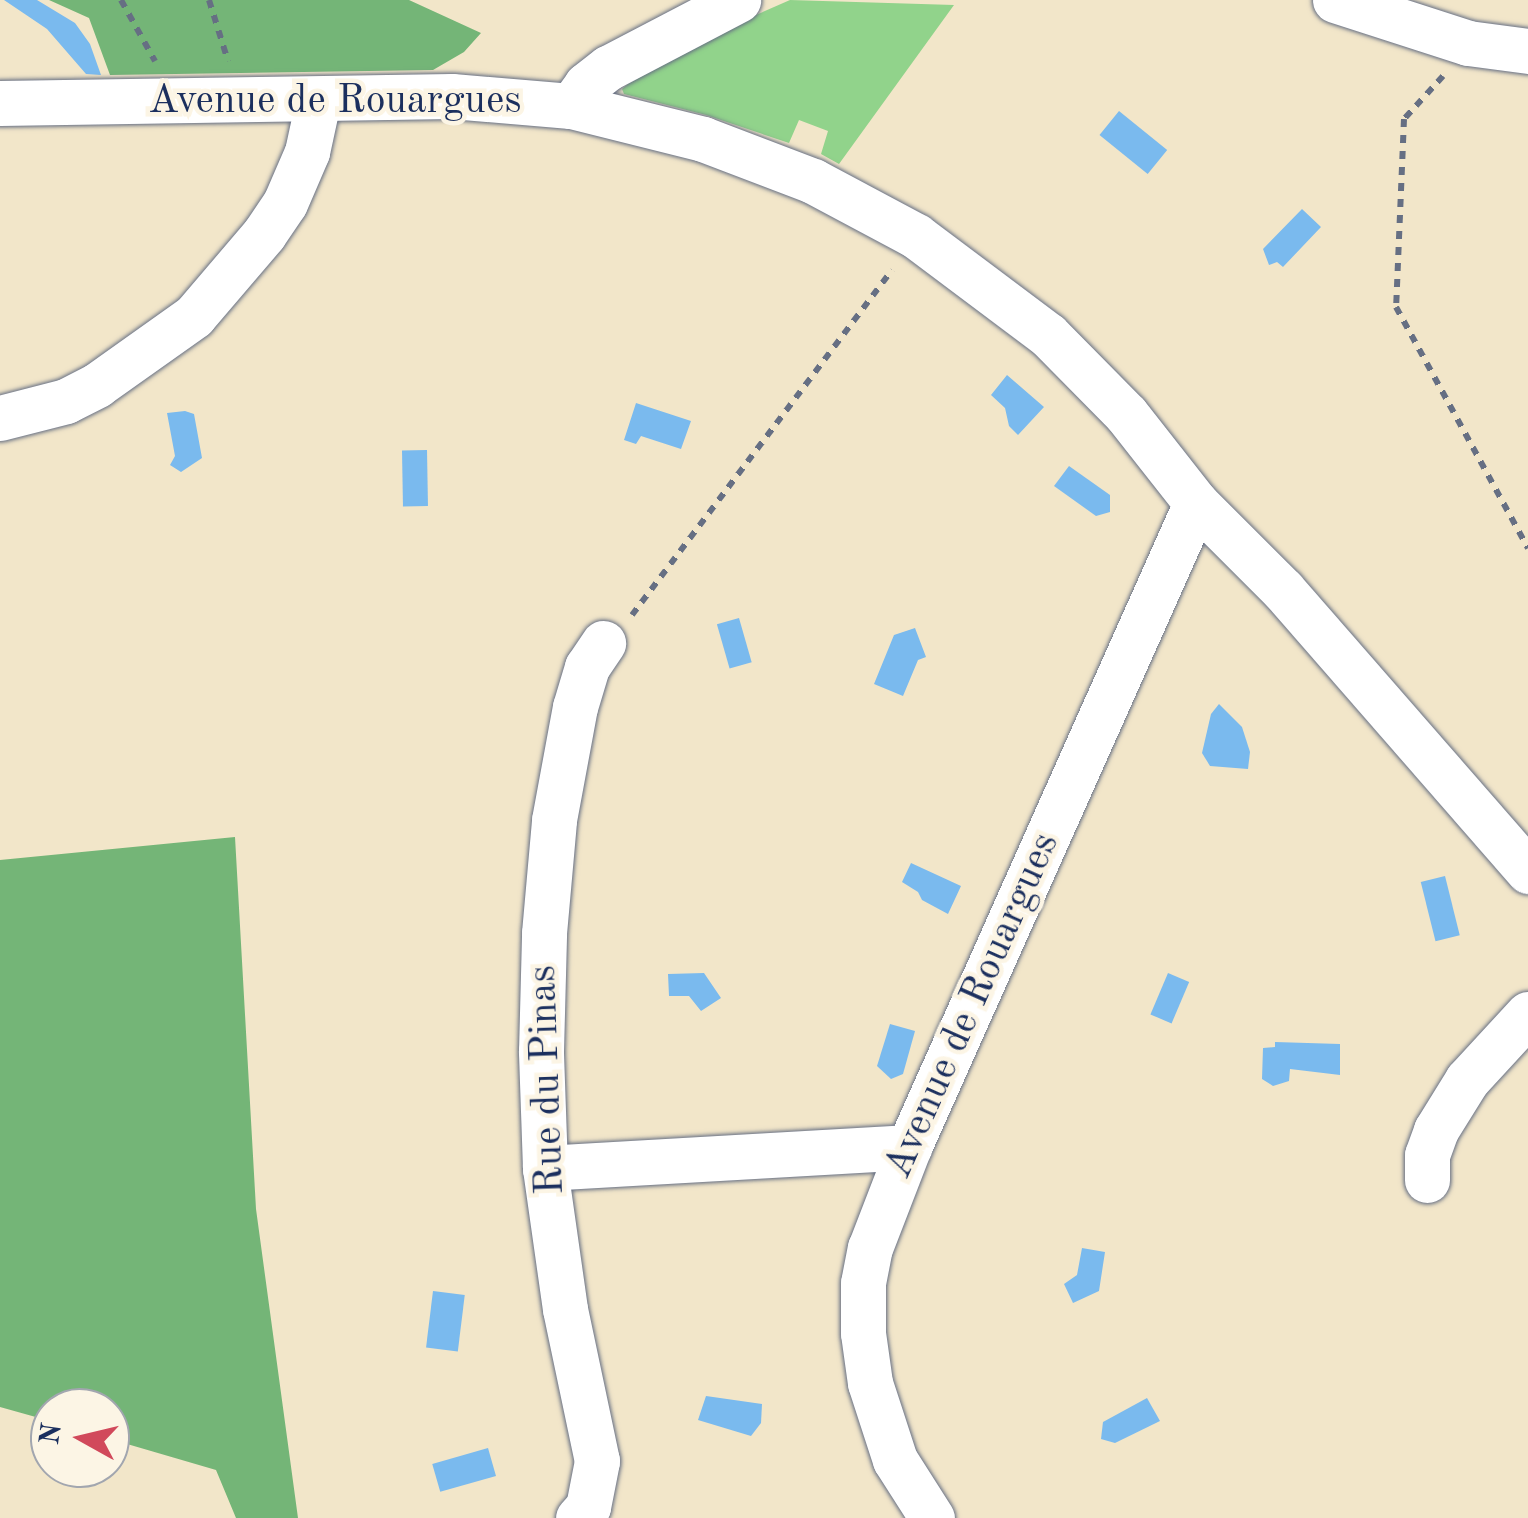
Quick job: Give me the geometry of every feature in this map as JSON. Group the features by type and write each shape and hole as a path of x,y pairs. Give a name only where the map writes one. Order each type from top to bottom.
{"street":[{"path":"571,106 586,84 608,68 738,0"},
{"path":"1334,0 1468,43 1528,50"},
{"name":"Avenue de Rouargues","path":"0,104 452,96 571,106 703,139 813,181 916,236 1048,335 1126,414 1196,503 1283,590 1528,871"},
{"path":"0,418 66,401 96,385 194,316 264,234 285,203 307,152 318,100"},
{"name":"Avenue de Rouargues","path":"932,1518 909,1486 884,1434 863,1333 863,1283 870,1248 909,1146 1196,503"},
{"name":"Rue du Pinas","path":"578,1518 588,1506 598,1461 565,1309 545,1168 544,934 554,820 575,707 586,668 604,643"},
{"path":"1427,1180 1428,1155 1436,1130 1467,1080 1528,1014"},
{"path":"545,1168 909,1146"}],"path":[{"path":"122,0 156,62 166,101"},
{"path":"209,0 229,64 230,100"},
{"path":"1468,43 1404,120 1396,307 1528,548"},
{"path":"604,643 644,603 916,236"}],"green space":[{"path":"49,0 409,0 481,33 464,52 433,70 110,75 89,18"},
{"path":"790,0 954,5 839,164 821,154 828,131 799,120 789,143 706,115 624,94 622,89 628,84 724,29"},
{"path":"235,837 256,1209 298,1518 236,1518 216,1470 130,1445 130,1388 30,1388 30,1415 0,1407 0,860"}],"water":[{"path":"4,0 37,0 75,23 90,44 101,75 86,74 47,29"},
{"path":"1119,111 1167,150 1148,174 1099,135"},
{"path":"1302,209 1321,227 1283,267 1277,262 1269,265 1263,249"},
{"path":"1007,375 1044,407 1018,435 1009,426 1005,408 991,395"},
{"path":"636,403 691,421 681,449 641,436 636,444 624,440"},
{"path":"167,413 194,414 202,458 181,472 170,465 175,456"},
{"path":"402,450 427,450 428,506 403,506"},
{"path":"1069,466 1110,495 1110,512 1096,516 1054,486"},
{"path":"739,618 752,662 730,669 717,624"},
{"path":"915,628 926,657 918,660 903,696 874,684 894,635"},
{"path":"1219,704 1242,727 1250,752 1248,769 1210,766 1202,753 1211,714"},
{"path":"911,863 961,886 948,914 922,900 918,892 902,882"},
{"path":"1445,876 1460,935 1435,941 1421,882"},
{"path":"704,973 721,998 701,1011 689,996 669,996 668,974"},
{"path":"1168,973 1189,982 1172,1023 1150,1014"},
{"path":"890,1024 915,1031 903,1074 891,1079 877,1066"},
{"path":"1275,1042 1340,1044 1340,1075 1290,1069 1289,1081 1273,1086 1262,1079 1263,1048 1275,1047"},
{"path":"1082,1248 1105,1252 1099,1291 1073,1303 1064,1284 1077,1275"},
{"path":"433,1291 465,1295 458,1351 426,1348"},
{"path":"706,1396 762,1404 761,1423 751,1436 698,1420"},
{"path":"1147,1398 1160,1421 1115,1443 1101,1439 1103,1422"},
{"path":"488,1448 496,1476 440,1492 432,1464"}]}
